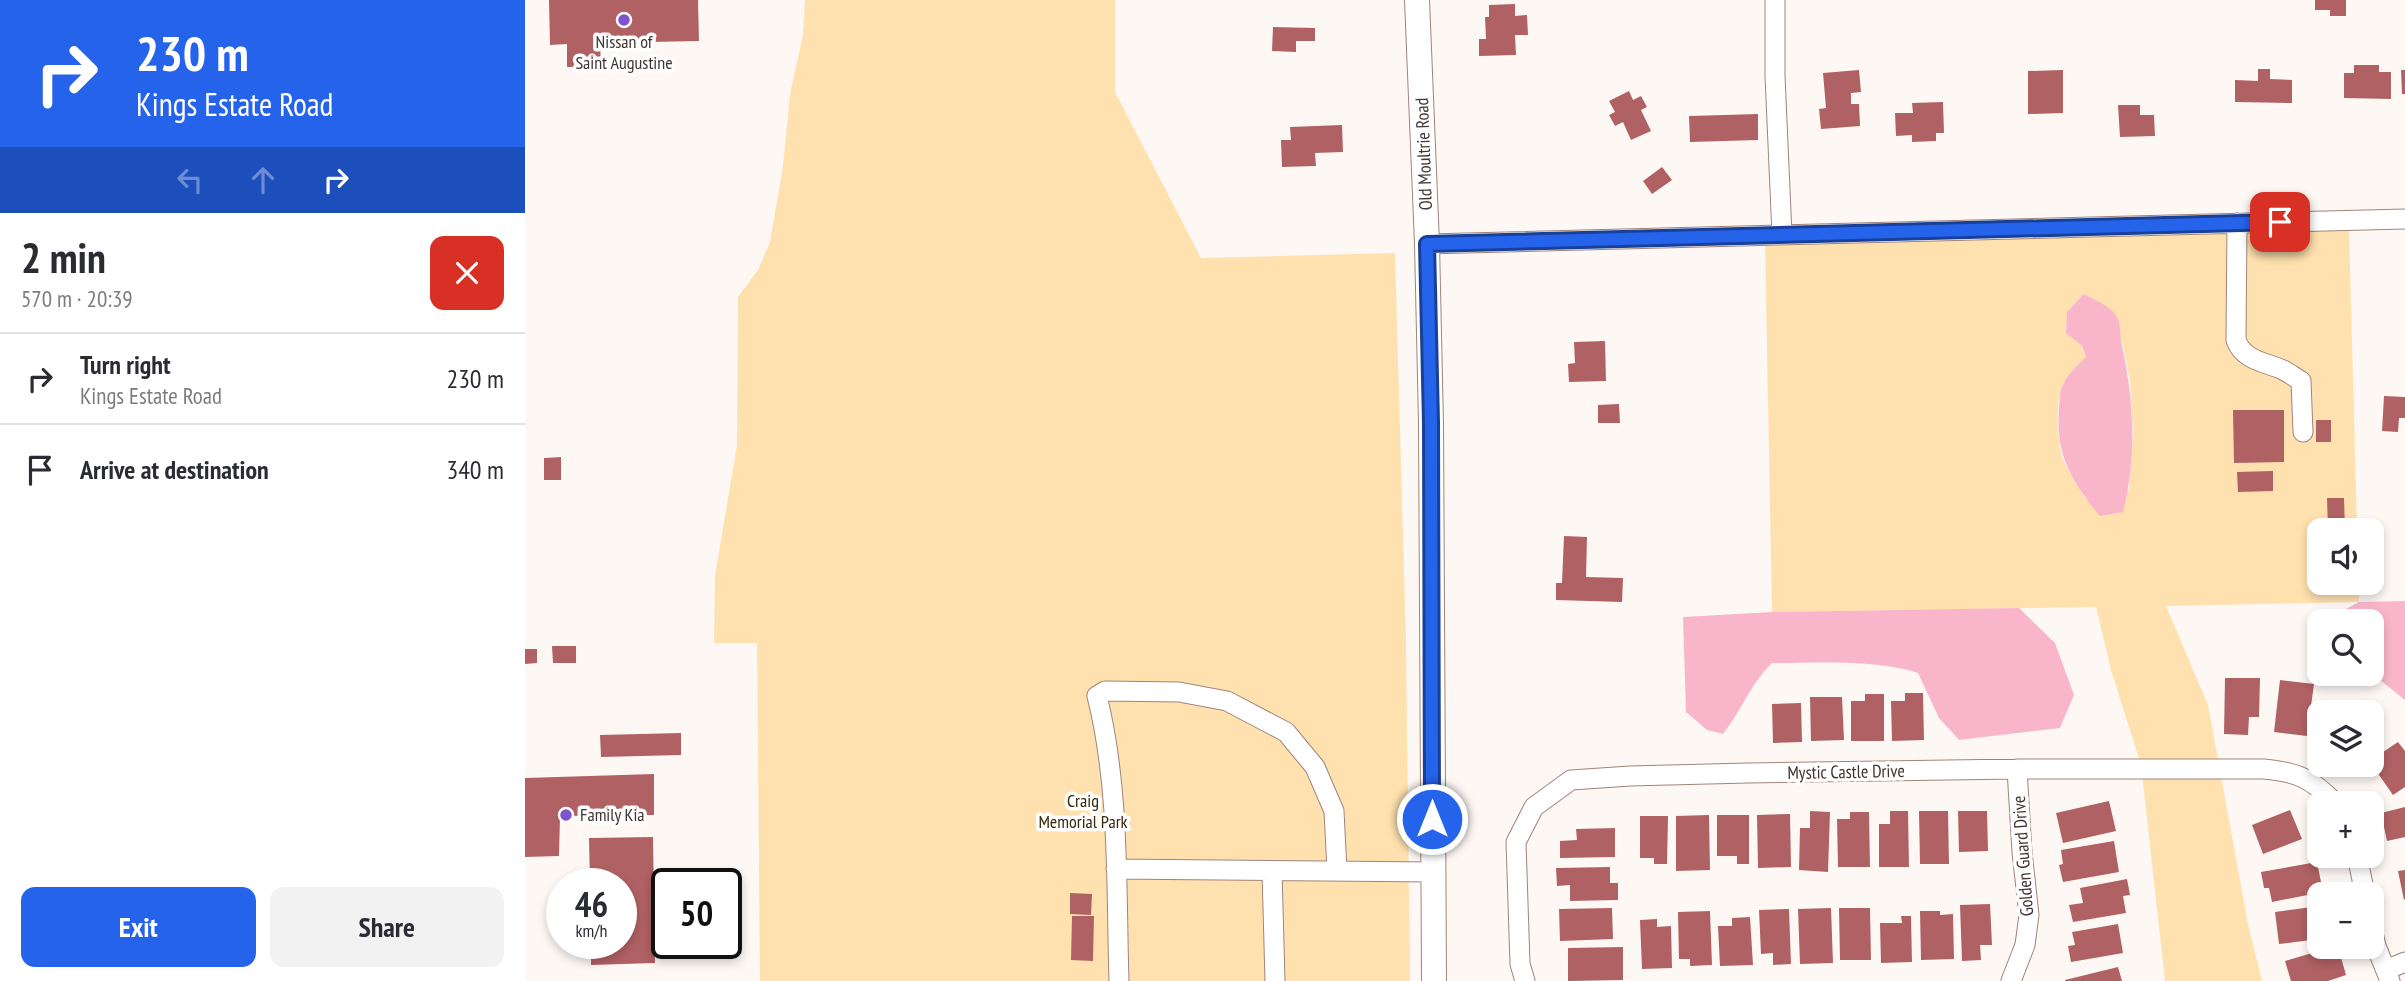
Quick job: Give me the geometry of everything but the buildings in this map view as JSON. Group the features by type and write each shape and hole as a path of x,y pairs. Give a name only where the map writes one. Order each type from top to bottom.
{"main road":[{"name":"Old Moultrie Road","path":"1417,0 1427,244 1431,436 1434,981"}],"street":[{"path":"1775,0 1775,76 1782,235"},
{"path":"1427,244 2405,219"},
{"path":"2237,223 2236,340 2239,350 2284,370 2301,381 2303,432"},
{"path":"1119,981 1113,808 1105,728 1097,696 1105,691 1179,692 1227,701 1286,732 1315,767 1334,811 1337,871"},
{"name":"Mystic Castle Drive","path":"1525,981 1520,964 1516,842 1534,807 1571,780 1630,775 2017,769 2275,770 2302,775 2322,791"},
{"name":"Golden Guard Drive","path":"2011,981 2025,945 2029,915 2017,769"},
{"path":"1116,869 1433,872"},
{"path":"1272,871 1275,981"},
{"path":"2388,975 2405,962"}],"green space":[{"name":"Craig Memorial Park","path":"805,0 1115,0 1115,92 1201,258 1395,253 1406,642 1410,981 760,981 757,643 714,643 715,576 737,445 738,297 758,270 770,242 783,166 790,94 803,35"},
{"path":"2349,230 2357,518 2307,518 2307,595 2359,595 2359,602 2166,606 2208,705 2248,924 2262,981 2165,981 2141,765 2111,670 2096,607 1772,612 1765,245","holes":["2067,312 2117,316 2130,381 2133,432 2129,490 2086,500 2064,462 2058,435 2058,403 2062,387 2069,375 2086,358 2082,346 2066,332"]}],"shaded area":[{"path":"2084,294 2113,311 2118,318 2131,408 2132,450 2123,512 2100,516 2073,479 2067,466 2058,424 2062,387 2086,357 2082,346 2066,333 2067,312"},
{"path":"2405,601 2405,700 2384,683 2384,609 2346,609 2359,602"},
{"path":"2019,608 2055,643 2074,695 2060,728 1959,740 1939,718 1918,673 1884,666 1846,663 1772,663 1757,680 1723,734 1707,730 1686,712 1683,617 1772,612"}],"place":[{"name":"Nissan of Saint Augustine","path":"624,20"},
{"name":"Family Kia","path":"566,815"}],"route":[{"path":"1432,819 1431,423 1427,244 2280,222"}]}
